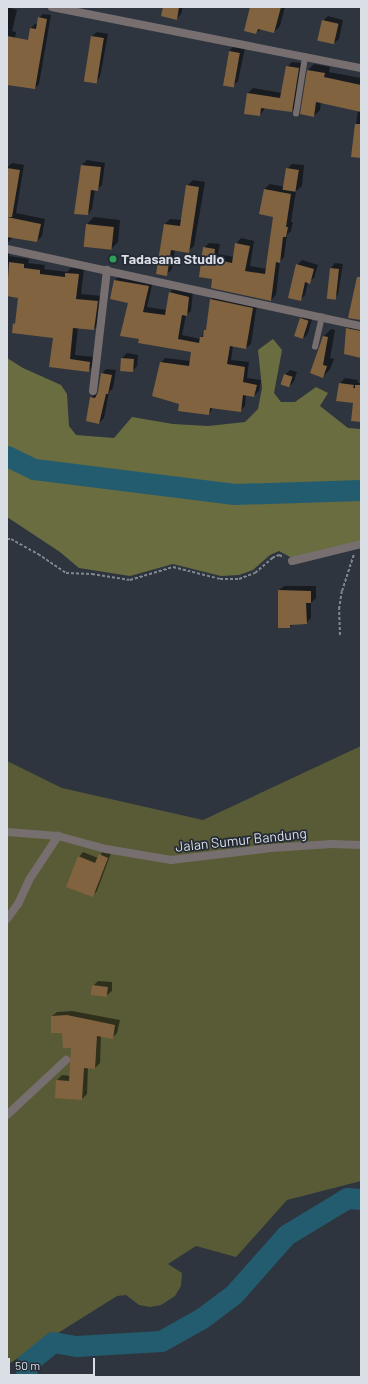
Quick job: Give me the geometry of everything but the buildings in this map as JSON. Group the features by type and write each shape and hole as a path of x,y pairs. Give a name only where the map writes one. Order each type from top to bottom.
{"street":[{"path":"52,7 361,68"},
{"path":"7,250 107,270 361,326"},
{"path":"93,391 107,270"},
{"path":"292,561 359,545"},
{"name":"Jalan Sumur Bandung","path":"7,832 58,836 106,849 171,860 271,848 332,844 361,845"},
{"path":"7,919 18,904 29,880 58,836"},
{"path":"7,1115 66,1060"}],"lane":[{"path":"296,114 305,57"},
{"path":"316,347 322,317"}],"path":[{"path":"7,539 11,539 38,554 66,573 92,574 130,580 173,567 229,580 240,579 255,573 272,558 279,555 292,561"},
{"path":"340,635 339,609 342,591 359,545"}],"green space":[{"path":"273,339 282,350 274,393 281,402 295,402 316,387 328,393 320,406 348,428 361,429 361,541 292,558 279,551 270,555 253,570 239,575 221,576 173,564 130,576 79,568 60,552 7,517 7,358 23,368 61,385 67,394 69,426 76,435 114,438 132,417 173,424 208,426 245,422 258,409 262,388 258,350"},
{"path":"361,746 361,1181 287,1200 236,1257 196,1246 168,1264 182,1273 181,1286 175,1296 161,1305 150,1307 139,1305 126,1295 117,1296 7,1365 7,761 62,788 203,820"}],"waterway":[{"path":"7,456 34,469 234,494 361,490"},
{"path":"26,1377 27,1363 53,1342 76,1346 161,1341 202,1318 233,1295 286,1235 347,1198 361,1199"}],"place":[{"name":"Tadasana Studio","path":"113,259"}]}
